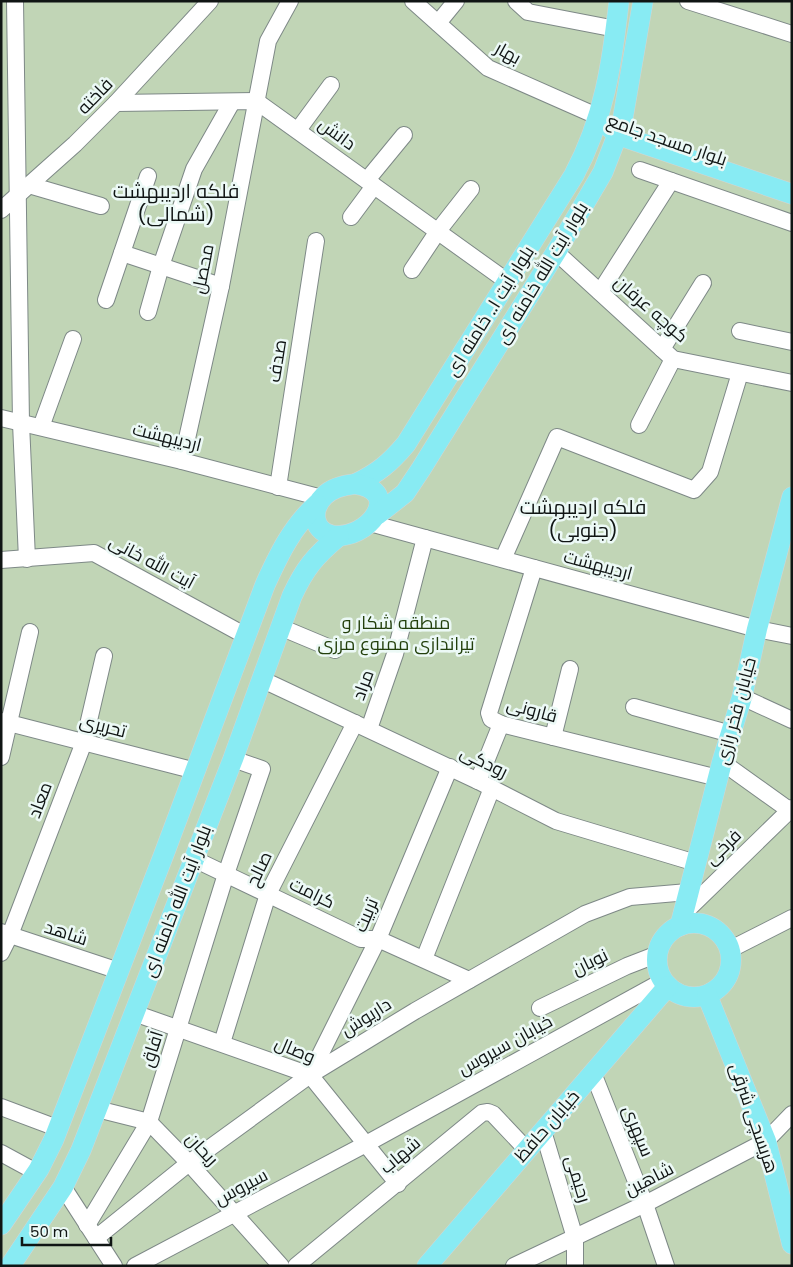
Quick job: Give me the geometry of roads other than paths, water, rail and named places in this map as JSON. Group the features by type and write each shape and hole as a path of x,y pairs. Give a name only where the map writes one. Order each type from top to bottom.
{"main road":[{"path":"599,117 607,89 619,1"},
{"name":"بلوار آیت الله خامنه ای","path":"374,519 405,493 421,469 556,252 603,172 620,129 643,1"},
{"name":"بلوار مسجد جامع","path":"599,117 620,129 792,194"},
{"name":"بلوار آیت ا.. خامنه ای","path":"355,484 372,476 390,462 406,444 574,175 587,152 599,117"},
{"name":"بلوار مسجد جامع","path":"620,129 792,184"},
{"path":"355,484 365,485 374,490 379,497 380,506 374,519 350,534 339,536 329,534 320,529 315,522 314,514 319,501 332,490 344,485 355,484"},
{"name":"بلوار آیت الله خامنه ای","path":"1,1225 36,1172 54,1139 265,585 280,552 294,529 319,501"},
{"name":"خیابان فخر رازی","path":"681,920 720,770 742,697 757,629 790,508"},
{"name":"بلوار آیت الله خامنه ای","path":"10,1266 63,1187 81,1150 224,781 280,627 303,573 317,556 339,536"},
{"path":"196,770 224,781"},
{"path":"681,920 710,927 725,941 729,950 731,961 729,972 724,981 707,995 697,997 676,993 665,984 658,971 658,954 663,940 681,920"},
{"name":"خیابان حافظ","path":"427,1266 593,1073 665,984"},
{"name":"هریسچی شرقی","path":"707,995 766,1141 792,1244"},
{"path":"36,1172 63,1187"}],"street":[{"path":"15,1 8,51 24,190 21,423 27,559"},
{"name":"فاخته","path":"1,210 75,144 116,103 210,1"},
{"name":"محصل","path":"182,461 221,286 268,41 290,1"},
{"name":"بهار","path":"413,1 488,68 599,117"},
{"path":"438,23 456,1"},
{"path":"516,1 528,12 616,29"},
{"path":"688,1 727,7 792,34"},
{"path":"298,130 331,85"},
{"path":"116,103 256,101"},
{"name":"دانش","path":"256,101 508,282"},
{"path":"148,312 161,266 194,169 232,102"},
{"path":"350,217 370,183 404,135"},
{"path":"640,170 792,223"},
{"path":"106,300 148,176"},
{"path":"600,292 670,181"},
{"path":"412,270 438,231 471,189"},
{"path":"24,190 101,206"},
{"name":"صدف","path":"278,487 316,241"},
{"name":"کوچه عرفان","path":"556,252 668,354 740,373 792,384"},
{"path":"122,253 221,286"},
{"path":"639,425 668,354 703,283"},
{"path":"740,331 792,342"},
{"path":"42,427 73,339"},
{"path":"503,560 557,437 694,490 710,472 740,373"},
{"name":"اردیبهشت","path":"1,418 182,461 278,487 319,501"},
{"name":"اردیبهشت","path":"374,519 425,538 503,560 757,629 792,636"},
{"name":"مراد","path":"362,726 395,654 425,538"},
{"name":"آیت الله خانی","path":"1,560 94,553 246,636"},
{"name":"قارونی","path":"534,568 489,713 490,719 501,724 553,737 720,770"},
{"path":"280,627 335,650"},
{"path":"1,758 5,722 30,632"},
{"name":"معاد","path":"1,953 6,934 84,742 104,656"},
{"path":"553,737 570,669"},
{"name":"رودکی","path":"261,678 450,767 556,821 696,863"},
{"path":"742,697 792,720"},
{"path":"634,708 731,734"},
{"name":"تحریری","path":"5,722 196,770"},
{"path":"424,960 485,784 501,724"},
{"name":"صالح","path":"222,1043 268,894 362,726"},
{"name":"آفاق","path":"92,1231 149,1122 226,874 262,769 232,759"},
{"name":"تربیت","path":"310,1075 378,939 450,767"},
{"path":"720,770 790,809"},
{"name":"فرخی","path":"681,920 790,809"},
{"name":"کرامت","path":"194,859 361,939 378,939 469,980"},
{"name":"داریوش","path":"92,1231 190,1163 310,1075 415,1011 585,914 630,897 688,892"},
{"path":"729,950 792,918"},
{"name":"شاهد","path":"6,934 119,971"},
{"name":"نوبان","path":"540,1008 627,966 658,954"},
{"name":"خیابان سیروس","path":"366,1144 665,984"},
{"name":"وصال","path":"134,1013 310,1075 398,1184"},
{"name":"سپهری","path":"593,1073 645,1204 666,1266"},
{"path":"1,1106 57,1128"},
{"path":"97,1109 149,1122"},
{"name":"شهاب","path":"296,1266 482,1113 488,1112 493,1114 526,1150"},
{"name":"شاهین","path":"514,1266 645,1204 766,1141 792,1114"},
{"name":"ریحان","path":"149,1122 190,1163 281,1266"},
{"name":"رحیمی","path":"543,1131 575,1238 575,1266"},
{"name":"سیروس","path":"135,1266 366,1144"},
{"path":"1,1154 36,1172"},
{"path":"63,1187 114,1266"}],"district":[{"name":"فلکه اردیبهشت (شمالی)","path":"176,202"},
{"name":"فلکه اردیبهشت (جنوبی)","path":"583,518"}],"park label":[{"name":"منطقه شکار و تیراندازی ممنوع مرزی","path":"396,633"}]}
